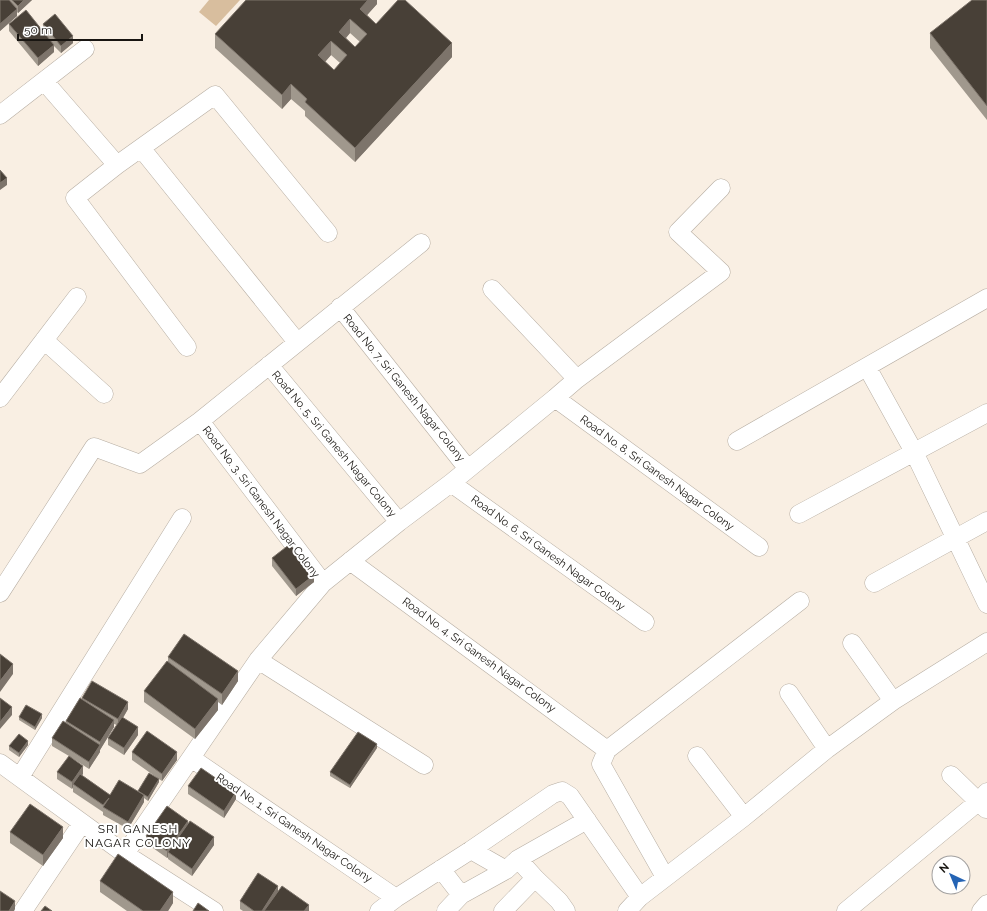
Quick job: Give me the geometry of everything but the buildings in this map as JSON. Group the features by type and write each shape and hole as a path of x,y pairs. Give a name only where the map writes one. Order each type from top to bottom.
{"street":[{"path":"0,115 85,49"},
{"path":"44,81 117,165"},
{"path":"187,347 74,198 117,165 215,95 328,233"},
{"path":"141,148 298,342"},
{"path":"125,854 258,660 323,583 399,522 451,483 576,379 721,272 678,232 721,188"},
{"path":"0,594 94,448 140,464 200,421 421,243"},
{"path":"492,289 576,379"},
{"path":"0,398 77,296"},
{"path":"737,441 987,298"},
{"name":"Road No. 7, Sri Ganesh Nagar Colony","path":"340,307 468,469"},
{"path":"44,340 104,394"},
{"name":"Road No. 5, Sri Ganesh Nagar Colony","path":"269,365 399,522"},
{"path":"867,367 914,452 987,604"},
{"name":"Road No. 8, Sri Ganesh Nagar Colony","path":"555,398 759,548"},
{"path":"799,514 987,413"},
{"name":"Road No. 3, Sri Ganesh Nagar Colony","path":"200,421 323,583"},
{"name":"Road No. 6, Sri Ganesh Nagar Colony","path":"451,483 645,622"},
{"path":"20,777 182,518"},
{"path":"874,583 987,521"},
{"name":"Road No. 4, Sri Ganesh Nagar Colony","path":"350,561 607,750"},
{"path":"665,877 601,764 607,750 800,601"},
{"path":"627,911 640,897 744,817 827,749 893,701 987,642"},
{"path":"852,643 893,701"},
{"path":"258,660 424,765"},
{"path":"789,693 827,749"},
{"path":"697,756 744,817"},
{"name":"Road No. 1, Sri Ganesh Nagar Colony","path":"191,758 396,898"},
{"path":"0,763 125,854 190,904 214,911"},
{"path":"846,911 984,801 951,775"},
{"path":"379,911 396,898 471,850 553,794 562,791 570,796 640,897"},
{"path":"446,911 461,895 587,820"},
{"path":"23,911 82,823"},
{"path":"471,850 512,865 535,878 559,908"},
{"path":"441,869 461,895"},
{"path":"503,911 535,878"},
{"path":"981,911 987,904"}],"shaded area":[{"path":"209,0 240,0 216,26 199,12"}],"district":[{"name":"SRI GANESH NAGAR COLONY","path":"138,836"}]}
